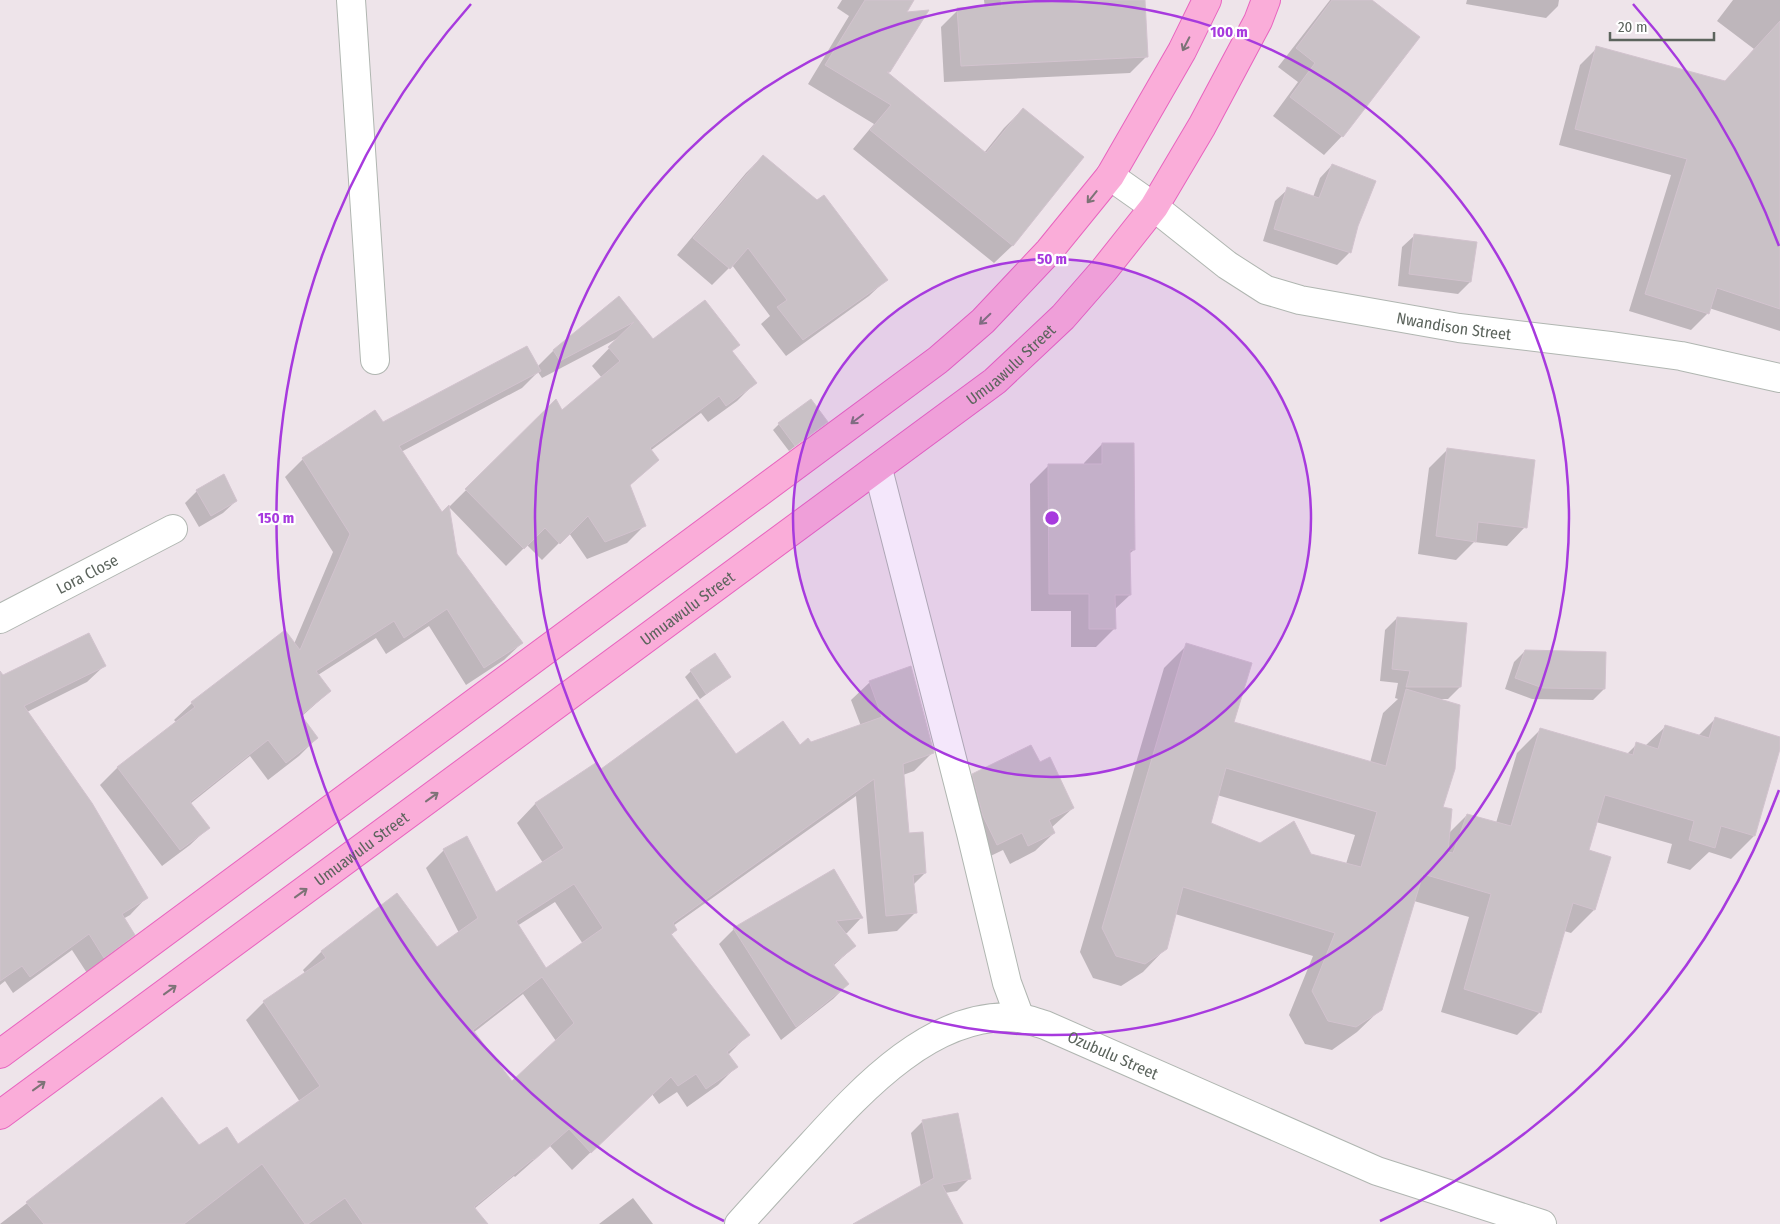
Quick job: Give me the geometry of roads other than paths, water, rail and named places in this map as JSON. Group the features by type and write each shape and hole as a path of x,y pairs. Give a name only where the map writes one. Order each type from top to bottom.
{"main road":[{"path":"0,1054 938,360 983,321 1049,251 1110,176 1182,51 1207,0"},
{"name":"Umuawulu Street","path":"0,1115 995,381 1063,317 1154,208 1202,126 1258,21 1266,0"}],"street":[{"path":"351,0 375,360"},
{"name":"Nwandison Street","path":"1110,176 1227,265 1266,290 1300,300 1460,328 1680,356 1780,378"},
{"path":"878,469 971,833 1007,984 1020,1018"},
{"name":"Lora Close","path":"0,619 172,529"},
{"name":"Ozubulu Street","path":"739,1224 845,1108 886,1070 909,1053 944,1032 970,1023 994,1019 1020,1018 1045,1025 1377,1171 1542,1224"}]}
